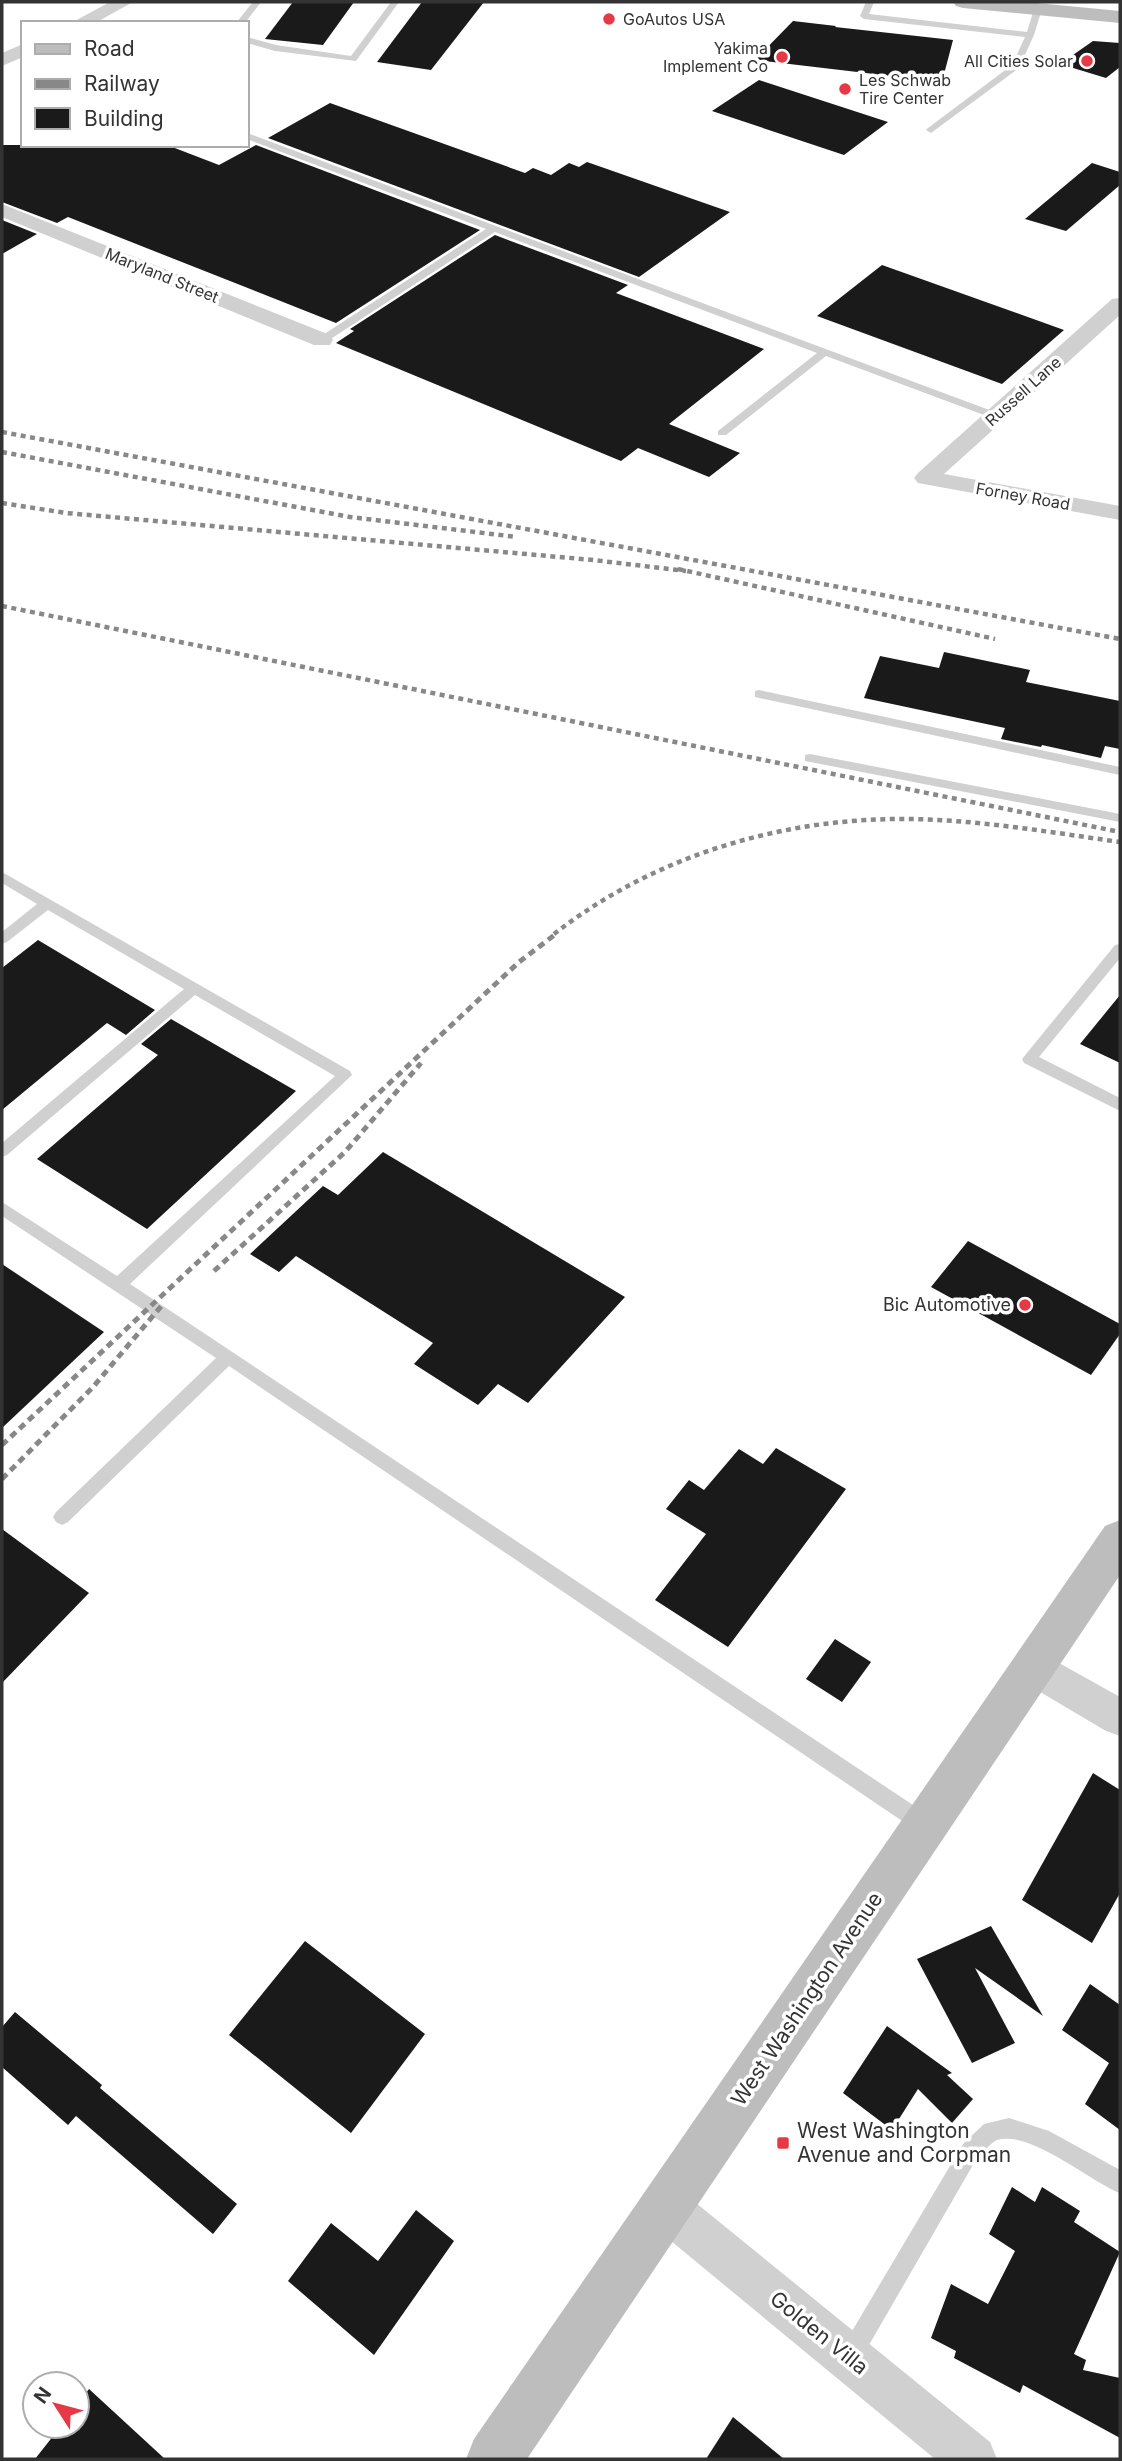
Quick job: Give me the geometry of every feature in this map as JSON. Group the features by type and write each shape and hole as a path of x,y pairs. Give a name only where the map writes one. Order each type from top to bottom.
{"main road":[{"path":"962,2 1047,7 1120,17"},
{"name":"West Washington Avenue","path":"494,2459 1120,1539"}],"street":[{"path":"84,21 124,2"},
{"path":"2,60 21,51"},
{"name":"Maryland Street","path":"2,210 322,340"},
{"name":"Russell Lane","path":"926,478 1120,304"},
{"name":"Forney Road","path":"926,478 1120,513"},
{"path":"1034,1667 1120,1718"},
{"name":"Golden Villa","path":"664,2206 973,2459"}],"lane":[{"path":"242,21 257,2"},
{"path":"248,40 275,48 354,59 396,2"},
{"path":"870,2 864,16 1030,35"},
{"path":"931,130 1016,66 1047,7"},
{"path":"248,136 996,416"},
{"path":"322,340 494,228"},
{"path":"722,433 824,352"},
{"path":"759,694 1120,771"},
{"path":"810,758 1120,818"},
{"path":"2,877 345,1075 118,1284"},
{"path":"2,939 47,903"},
{"path":"1120,949 1029,1059 1120,1105"},
{"path":"2,1152 194,988"},
{"path":"2,1208 926,1825"},
{"path":"62,1517 228,1357"},
{"path":"849,2358 970,2151 991,2131 1007,2128 1029,2133 1120,2182"}],"building":[{"path":"293,2 354,2 323,45 265,39"},
{"path":"422,2 484,2 431,70 377,62"},
{"path":"793,21 953,40 942,82 755,60"},
{"name":"All Cities Solar","path":"1093,41 1120,43 1120,67 1106,78 1060,64"},
{"path":"759,80 888,122 844,155 712,111"},
{"path":"330,103 525,173 533,168 551,175 569,163 579,167 587,162 730,212 639,277 268,138"},
{"path":"2,145 172,147 219,165 256,145 480,230 336,323 68,217 57,223 2,202"},
{"path":"1092,163 1120,172 1120,185 1066,231 1025,219"},
{"path":"2,220 37,234 2,254"},
{"path":"495,235 628,285 616,293 764,349 669,424 740,453 709,477 638,448 621,461 336,343 354,331 350,329"},
{"path":"882,265 1064,330 1002,384 817,316"},
{"path":"944,652 1030,670 1026,682 1120,701 1120,749 1105,746 1101,758 1042,745 1041,747 1001,739 1005,728 864,698 880,656 939,668"},
{"path":"38,940 155,1010 126,1035 107,1023 2,1110 2,968"},
{"path":"1120,995 1120,1063 1080,1044"},
{"path":"171,1019 296,1091 147,1229 37,1159 158,1055 141,1044"},
{"path":"383,1152 625,1297 528,1403 498,1384 478,1405 414,1364 433,1343 296,1256 279,1272 250,1254 323,1186 338,1195"},
{"name":"Bic Automotive","path":"968,1241 1120,1324 1120,1334 1091,1375 931,1287"},
{"path":"2,1264 104,1332 2,1428"},
{"path":"776,1448 846,1489 728,1647 655,1600 706,1534 666,1509 689,1480 704,1490 739,1449 763,1464"},
{"path":"2,1529 89,1593 2,1683"},
{"path":"835,1639 871,1662 842,1702 806,1679"},
{"path":"1093,1773 1120,1790 1120,1893 1092,1943 1022,1900"},
{"path":"991,1926 1043,2016 975,1968 1015,2043 972,2063 917,1959"},
{"path":"305,1941 425,2034 351,2133 229,2035"},
{"path":"1090,1984 1120,2005 1120,2130 1085,2104 1109,2063 1062,2030"},
{"path":"15,2012 237,2204 213,2234 76,2116 68,2125 2,2067 2,2027"},
{"path":"887,2026 952,2073 947,2075 973,2099 952,2123 918,2089 892,2130 843,2093"},
{"path":"1012,2187 1035,2202 1042,2187 1080,2211 1074,2222 1120,2252 1074,2354 1086,2360 1083,2370 1120,2378 1120,2438 1023,2385 1020,2393 954,2358 956,2351 931,2338 951,2284 988,2304 1015,2251 989,2234"},
{"path":"416,2210 454,2241 374,2355 288,2281 331,2223 378,2261"},
{"path":"91,2391 165,2459 35,2459 50,2440 91,2440"},
{"path":"733,2417 784,2459 706,2459"}],"railway":[{"path":"2,432 1120,639"},
{"path":"2,452 350,517 517,537"},
{"path":"2,503 66,513 593,560 686,571"},
{"path":"678,569 995,639"},
{"path":"2,606 1120,832"},
{"path":"554,934 592,907 675,864 763,835 809,826 902,819 957,821 1120,842"},
{"path":"2,1445 519,962 557,933"},
{"path":"214,1271 345,1152 421,1063"},
{"path":"2,1479 93,1387 163,1304"}],"place":[{"name":"GoAutos USA","path":"609,19"},
{"name":"Yakima Implement Co","path":"782,57"},
{"name":"All Cities Solar","path":"1087,61"},
{"name":"Les Schwab Tire Center","path":"845,89"},
{"name":"Bic Automotive","path":"1025,1305"},
{"name":"West Washington Avenue and Corpman","path":"783,2143"}]}
